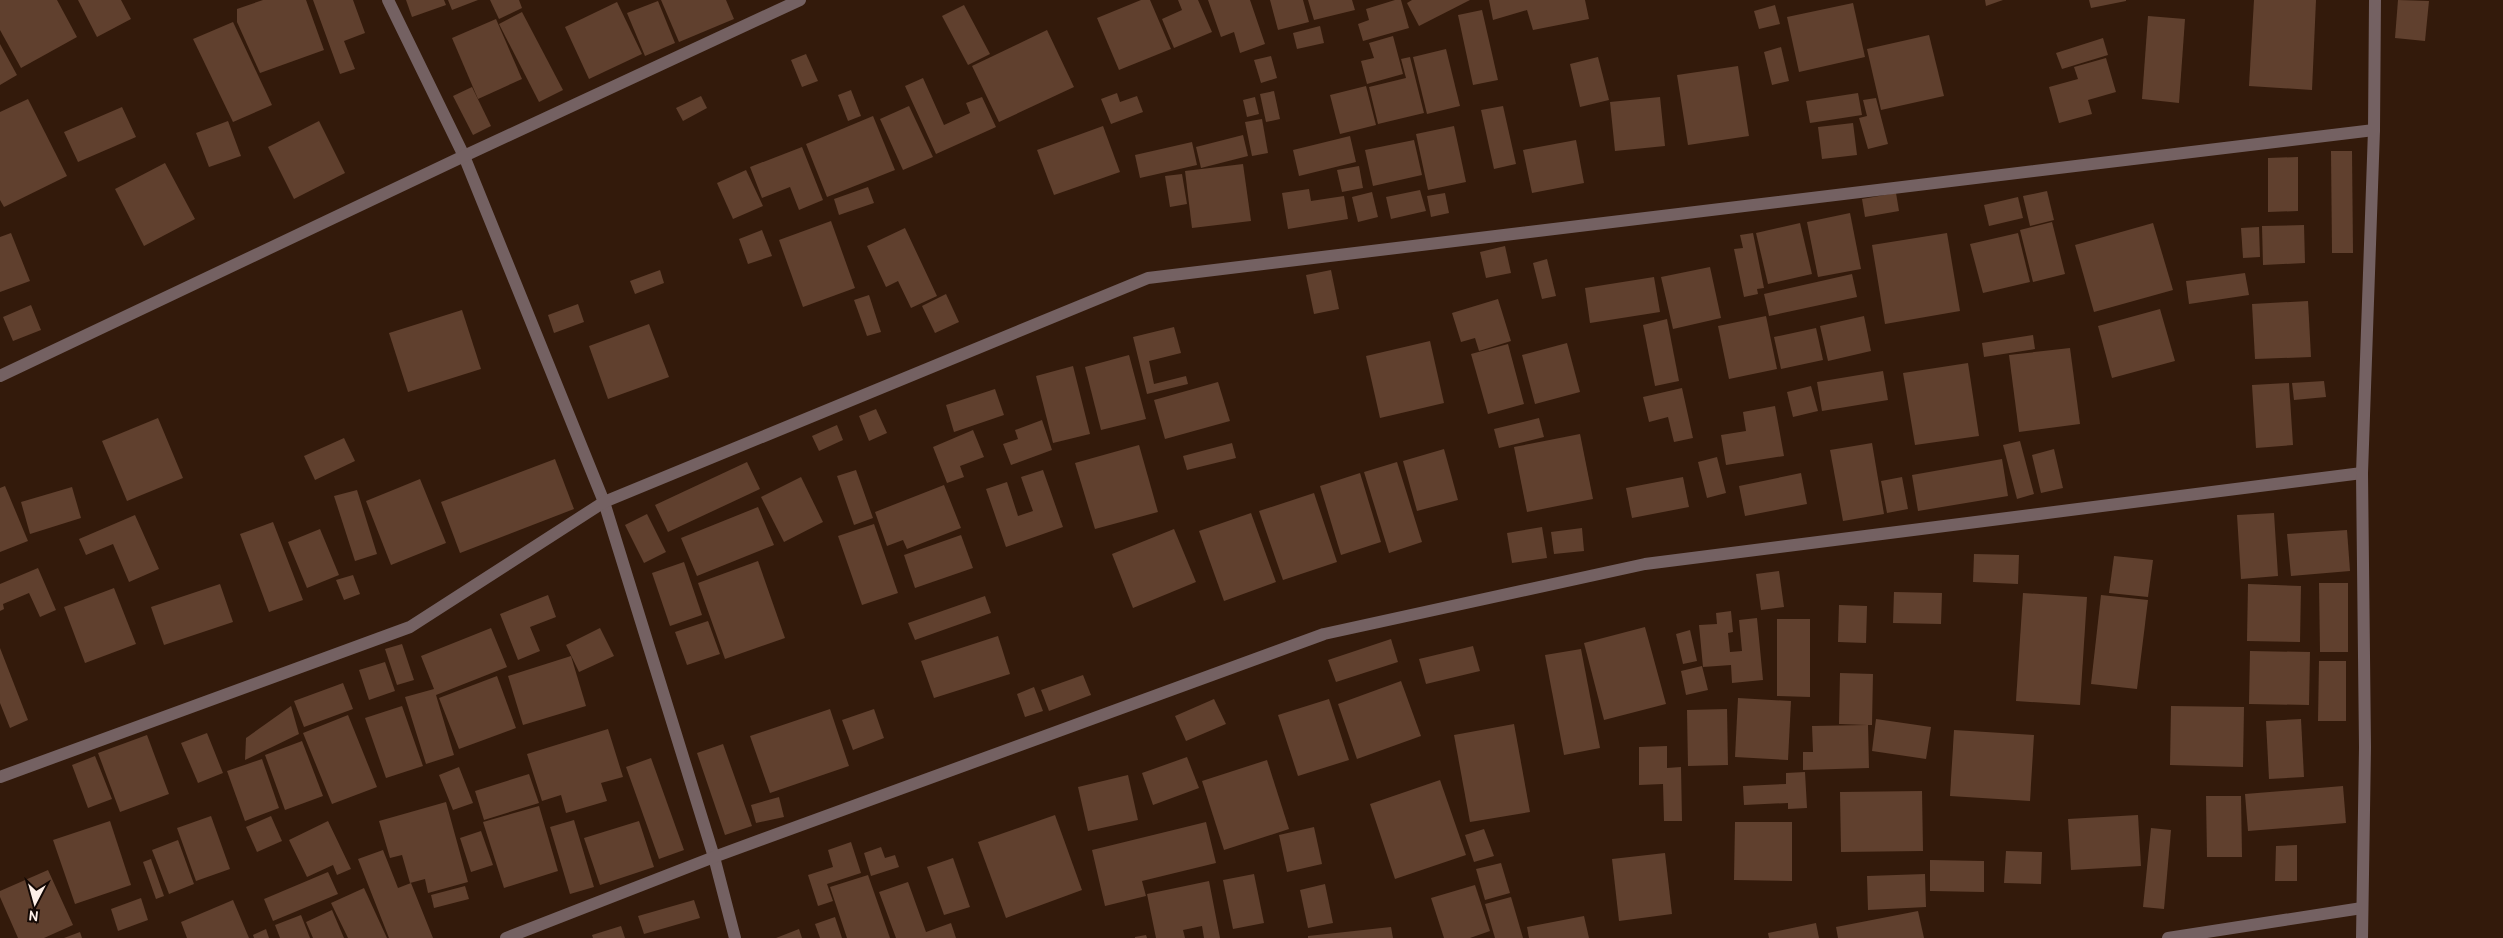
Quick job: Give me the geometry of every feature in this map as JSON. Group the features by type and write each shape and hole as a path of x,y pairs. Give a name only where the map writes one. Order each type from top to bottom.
{"street":[{"path":"388,0 464,156 604,502 714,856 735,938"},
{"path":"0,376 464,156 800,0"},
{"path":"2362,938 2365,747 2362,473 2374,130 2375,0"},
{"path":"0,776 410,627 604,502 1148,278 2374,130"},
{"path":"506,938 714,856 1324,634 1645,564 2362,473"},
{"path":"2168,938 2362,908"}],"building":[{"path":"0,0 57,0 77,37 21,68 0,30"},
{"path":"78,0 121,0 131,19 97,37"},
{"path":"263,0 306,0 324,50 260,73 237,22 237,9"},
{"path":"313,0 353,0 365,33 344,41 355,69 340,74"},
{"path":"406,0 444,0 446,5 412,17"},
{"path":"448,0 478,0 452,10"},
{"path":"490,0 519,0 522,8 499,19"},
{"path":"661,0 726,0 734,19 679,42"},
{"path":"1141,0 1150,0 1171,49 1119,70 1097,18"},
{"path":"1178,0 1198,0 1212,32 1174,48 1162,19 1182,10"},
{"path":"1208,0 1250,0 1265,44 1240,53 1234,32 1221,37"},
{"path":"1270,0 1303,0 1309,22 1278,30"},
{"path":"1308,0 1352,0 1355,10 1314,20"},
{"path":"1401,0 1409,28 1363,41 1358,24 1369,20 1366,9"},
{"path":"1412,0 1470,0 1419,26 1407,3"},
{"path":"1489,0 1585,0 1589,19 1533,30 1527,10 1493,20"},
{"path":"1985,0 2003,0 1986,6"},
{"path":"2089,0 2126,0 2126,1 2091,8"},
{"path":"2254,0 2316,0 2312,90 2249,86"},
{"path":"2398,0 2429,1 2425,41 2395,38"},
{"path":"658,1 675,43 645,56 627,13"},
{"path":"617,2 642,54 589,79 565,27"},
{"path":"1853,3 1865,57 1799,72 1787,17"},
{"path":"964,5 990,54 968,65 942,16"},
{"path":"1775,5 1780,24 1759,29 1754,11"},
{"path":"1482,10 1498,80 1473,85 1458,15"},
{"path":"522,12 563,90 539,102 499,24"},
{"path":"2148,16 2185,19 2179,103 2142,99"},
{"path":"496,19 522,79 478,99 452,38"},
{"path":"233,22 272,105 233,122 193,39"},
{"path":"1320,26 1324,43 1297,49 1293,33"},
{"path":"1047,30 1074,87 999,122 972,66"},
{"path":"1929,35 1944,96 1881,110 1867,49"},
{"path":"1393,36 1403,74 1367,84 1361,61 1374,58 1369,43"},
{"path":"2103,38 2108,55 2062,69 2056,53"},
{"path":"0,44 17,75 0,85"},
{"path":"1781,47 1789,81 1772,85 1764,52"},
{"path":"1446,49 1460,106 1427,114 1413,57"},
{"path":"806,54 818,81 802,87 791,60"},
{"path":"1271,56 1277,78 1261,83 1254,60"},
{"path":"1410,57 1424,113 1378,124 1369,87 1406,78 1401,59"},
{"path":"1598,57 1609,100 1580,107 1570,64"},
{"path":"2106,58 2116,92 2088,100 2092,114 2059,123 2049,87 2078,79 2074,67"},
{"path":"1738,66 1749,136 1688,145 1677,75"},
{"path":"923,78 944,125 970,113 966,103 982,97 996,127 936,154 905,86"},
{"path":"1366,86 1376,125 1340,134 1330,95"},
{"path":"472,87 491,126 473,135 453,96"},
{"path":"851,90 861,116 848,121 838,95"},
{"path":"1274,91 1280,119 1266,122 1260,94"},
{"path":"1117,93 1120,102 1137,96 1143,112 1111,124 1101,99"},
{"path":"1858,93 1862,115 1810,123 1806,101"},
{"path":"701,96 707,108 683,121 676,108"},
{"path":"1255,97 1259,114 1247,117 1243,100"},
{"path":"1660,97 1665,146 1615,151 1610,102"},
{"path":"1876,98 1888,144 1868,149 1859,118 1867,116 1863,100"},
{"path":"28,99 67,176 4,207 0,200 0,112"},
{"path":"909,106 933,157 903,170 880,119"},
{"path":"1503,106 1516,164 1494,169 1481,110"},
{"path":"122,107 136,137 78,162 64,132"},
{"path":"873,116 895,170 827,197 806,144"},
{"path":"1262,119 1268,153 1252,156 1245,122"},
{"path":"228,121 241,156 209,167 196,133"},
{"path":"319,121 345,173 294,199 268,147"},
{"path":"1853,123 1857,155 1822,159 1818,127"},
{"path":"1103,126 1120,172 1054,195 1037,150"},
{"path":"1454,126 1466,182 1428,190 1416,134"},
{"path":"1243,135 1248,156 1201,168 1196,147"},
{"path":"1350,136 1356,162 1299,176 1293,150"},
{"path":"1414,140 1422,175 1373,186 1365,150"},
{"path":"1576,140 1584,183 1532,193 1523,150"},
{"path":"1192,142 1197,165 1140,178 1135,155"},
{"path":"802,147 823,200 799,210 790,187 762,198 750,167"},
{"path":"2331,151 2352,151 2353,253 2332,253"},
{"path":"2298,157 2298,211 2268,212 2268,158"},
{"path":"165,163 195,219 144,246 115,189"},
{"path":"1243,164 1251,221 1192,228 1185,171"},
{"path":"1359,166 1363,188 1342,192 1337,170"},
{"path":"746,170 763,206 733,219 717,183"},
{"path":"1182,174 1187,204 1170,207 1165,176"},
{"path":"868,187 874,203 839,215 834,199"},
{"path":"1309,189 1311,201 1344,196 1348,219 1288,229 1282,193"},
{"path":"1420,190 1426,211 1391,219 1386,197"},
{"path":"2047,191 2054,220 2030,226 2023,196"},
{"path":"1372,192 1378,217 1358,222 1352,197"},
{"path":"1445,193 1449,213 1431,217 1427,196"},
{"path":"1896,193 1899,211 1865,217 1862,199"},
{"path":"2018,197 2023,218 1989,226 1984,205"},
{"path":"1850,213 1861,269 1818,277 1807,222"},
{"path":"831,221 855,288 803,307 779,240"},
{"path":"2052,222 2065,274 2033,282 2020,230"},
{"path":"1800,223 1812,274 1768,284 1756,233"},
{"path":"2153,223 2173,290 2094,312 2075,245"},
{"path":"2304,225 2305,263 2263,265 2262,226"},
{"path":"2259,227 2260,257 2243,258 2241,228"},
{"path":"905,228 937,296 911,308 898,281 886,287 867,246"},
{"path":"762,230 772,256 748,264 739,239"},
{"path":"11,233 30,281 0,292 0,237"},
{"path":"1753,233 1764,288 1757,289 1758,294 1744,297 1734,249 1743,248 1740,235"},
{"path":"1947,233 1960,311 1885,324 1872,245"},
{"path":"2018,233 2030,282 1983,293 1970,244"},
{"path":"1505,246 1511,273 1486,278 1480,252"},
{"path":"1547,259 1556,296 1542,299 1533,263"},
{"path":"1710,267 1721,318 1673,329 1661,277"},
{"path":"660,270 664,283 635,294 630,281"},
{"path":"1331,270 1339,309 1314,314 1306,275"},
{"path":"2245,273 2249,295 2189,304 2186,281"},
{"path":"1852,274 1857,297 1769,316 1764,294"},
{"path":"1654,277 1660,312 1590,323 1585,288"},
{"path":"946,294 959,322 935,333 922,306"},
{"path":"869,295 881,332 867,336 854,300"},
{"path":"1498,299 1511,341 1479,351 1475,338 1461,342 1452,313"},
{"path":"2308,301 2311,357 2255,359 2252,304"},
{"path":"578,304 584,322 554,333 548,315"},
{"path":"31,305 41,330 13,341 3,317"},
{"path":"2160,309 2175,361 2112,378 2098,326"},
{"path":"462,310 481,369 408,392 389,333"},
{"path":"1766,316 1777,369 1729,379 1718,326"},
{"path":"1864,316 1871,351 1828,361 1820,326"},
{"path":"1667,319 1679,381 1655,386 1643,325"},
{"path":"649,324 669,377 608,399 589,346"},
{"path":"1174,327 1181,353 1149,361 1154,384 1186,376 1188,384 1147,394 1133,337"},
{"path":"1816,328 1823,360 1781,369 1774,337"},
{"path":"2033,335 2035,349 1984,357 1982,343"},
{"path":"1430,341 1444,403 1380,418 1366,356"},
{"path":"1567,343 1580,392 1535,404 1522,355"},
{"path":"1508,344 1524,404 1488,414 1471,354"},
{"path":"2070,348 2080,424 2019,432 2009,355"},
{"path":"1129,355 1146,419 1101,430 1085,367"},
{"path":"1968,363 1979,436 1915,445 1903,373"},
{"path":"1073,366 1090,434 1053,443 1036,376"},
{"path":"1883,371 1888,400 1822,411 1817,382"},
{"path":"2324,381 2326,397 2294,400 2292,383"},
{"path":"1218,382 1230,421 1165,439 1154,400"},
{"path":"2289,383 2293,445 2256,448 2252,385"},
{"path":"1811,386 1818,411 1793,417 1787,392"},
{"path":"1682,388 1693,438 1674,442 1668,417 1649,422 1643,397"},
{"path":"995,389 1004,415 954,432 946,405"},
{"path":"1775,406 1784,456 1726,465 1721,435 1746,431 1743,412"},
{"path":"876,409 887,433 869,441 859,416"},
{"path":"158,418 183,478 127,501 102,441"},
{"path":"1539,418 1544,437 1499,448 1494,429"},
{"path":"1042,420 1052,450 1011,465 1003,444 1018,439 1015,430"},
{"path":"837,425 843,440 819,451 812,436"},
{"path":"973,430 984,457 960,466 964,477 947,483 933,447"},
{"path":"1580,434 1593,499 1527,512 1514,447"},
{"path":"344,438 355,461 315,480 304,456"},
{"path":"2020,441 2034,494 2017,499 2003,445"},
{"path":"1232,443 1236,458 1187,470 1183,456"},
{"path":"1872,443 1884,514 1843,521 1830,450"},
{"path":"1139,445 1158,512 1095,529 1075,463"},
{"path":"1444,449 1458,500 1417,511 1403,461"},
{"path":"2054,449 2063,488 2041,493 2032,455"},
{"path":"1717,457 1726,493 1707,498 1698,462"},
{"path":"555,459 574,509 460,553 441,502"},
{"path":"2002,459 2008,496 1918,511 1912,475"},
{"path":"747,462 760,489 668,532 655,505"},
{"path":"1397,462 1422,542 1389,553 1364,472"},
{"path":"856,470 873,518 854,525 837,476"},
{"path":"1043,470 1063,527 1006,547 986,489 1007,482 1018,516 1033,511 1021,477"},
{"path":"1360,473 1381,542 1341,555 1320,486"},
{"path":"1801,473 1807,504 1745,516 1739,486"},
{"path":"801,477 823,522 784,542 761,497"},
{"path":"1683,477 1689,507 1632,518 1626,488"},
{"path":"1902,477 1908,509 1887,513 1881,481"},
{"path":"420,479 446,543 391,565 366,501"},
{"path":"944,485 961,528 907,549 903,540 887,546 875,512"},
{"path":"5,486 28,541 0,552 0,488"},
{"path":"72,487 81,518 30,534 21,502"},
{"path":"357,490 377,554 355,561 334,496"},
{"path":"1314,493 1337,562 1283,580 1259,511"},
{"path":"758,507 774,545 697,576 681,538"},
{"path":"1251,513 1276,582 1224,601 1199,531"},
{"path":"2274,513 2278,576 2241,579 2237,515"},
{"path":"647,514 666,552 644,563 625,525"},
{"path":"135,515 159,569 129,582 113,544 86,555 79,539"},
{"path":"273,522 303,600 269,612 240,534"},
{"path":"874,524 898,593 862,605 838,536"},
{"path":"1542,527 1547,558 1512,563 1507,533"},
{"path":"1582,528 1584,551 1554,554 1551,532"},
{"path":"320,529 339,575 307,588 288,542"},
{"path":"1174,529 1196,582 1133,608 1112,554"},
{"path":"2347,530 2350,571 2291,576 2287,534"},
{"path":"961,535 973,568 915,588 904,555"},
{"path":"1974,554 2019,555 2018,584 1973,582"},
{"path":"2114,556 2153,560 2148,597 2109,593"},
{"path":"758,561 785,638 725,659 698,583"},
{"path":"684,562 702,615 670,626 652,573"},
{"path":"38,568 56,610 40,617 29,593 3,604 4,609 0,611 0,584"},
{"path":"1779,571 1784,607 1761,610 1756,574"},
{"path":"353,575 360,594 344,600 336,580"},
{"path":"2319,583 2348,583 2348,652 2320,652"},
{"path":"220,584 233,622 164,645 151,607"},
{"path":"2248,584 2301,586 2300,642 2247,641"},
{"path":"114,588 136,644 85,663 64,607"},
{"path":"1894,592 1942,593 1941,624 1893,623"},
{"path":"2023,593 2087,597 2080,705 2016,701"},
{"path":"548,595 556,617 530,627 540,651 518,660 500,614"},
{"path":"2101,595 2148,600 2137,689 2091,684"},
{"path":"985,596 991,613 915,640 908,623"},
{"path":"1839,605 1867,606 1866,643 1838,642"},
{"path":"1731,611 1733,632 1728,633 1730,652 1742,651 1739,620 1757,618 1763,680 1732,683 1731,665 1703,667 1699,625 1717,624 1716,613"},
{"path":"1777,619 1810,619 1810,697 1777,696"},
{"path":"708,621 720,654 687,665 675,632"},
{"path":"1645,627 1666,704 1604,720 1584,643"},
{"path":"491,628 507,667 436,695 454,755 426,764 405,697 434,689 421,656"},
{"path":"600,628 614,656 579,672 566,645"},
{"path":"1690,630 1697,661 1683,664 1676,634"},
{"path":"998,636 1010,674 934,698 921,661"},
{"path":"1391,639 1398,662 1336,682 1328,660"},
{"path":"402,644 414,680 397,685 385,649"},
{"path":"1473,646 1480,671 1426,684 1419,659"},
{"path":"0,648 28,720 10,728 0,703"},
{"path":"1581,649 1600,748 1564,755 1545,655"},
{"path":"2250,651 2310,652 2309,705 2249,704"},
{"path":"571,656 586,706 523,725 508,676"},
{"path":"2319,661 2346,661 2346,721 2318,721"},
{"path":"385,662 395,691 369,700 359,670"},
{"path":"1702,666 1708,690 1686,695 1681,671"},
{"path":"1840,673 1873,674 1872,725 1868,725 1869,768 1803,770 1803,752 1813,752 1812,726 1867,725 1839,724"},
{"path":"1083,675 1091,695 1049,711 1041,690"},
{"path":"497,676 516,728 459,749 439,698"},
{"path":"1401,681 1421,736 1357,759 1338,704"},
{"path":"343,683 353,709 304,727 294,701"},
{"path":"1034,687 1043,711 1025,717 1017,694"},
{"path":"1738,698 1791,701 1788,760 1735,757"},
{"path":"1214,699 1226,724 1186,741 1175,716"},
{"path":"1329,699 1349,760 1298,776 1278,715"},
{"path":"291,706 299,734 245,760 246,738"},
{"path":"402,706 423,766 386,778 365,718"},
{"path":"2171,706 2244,707 2243,767 2170,765"},
{"path":"830,709 849,766 770,793 750,736"},
{"path":"874,709 884,738 853,750 842,720"},
{"path":"1727,709 1728,765 1688,766 1687,710"},
{"path":"348,715 377,787 332,804 303,733"},
{"path":"1876,719 1931,727 1926,759 1872,751"},
{"path":"2301,719 2304,777 2269,779 2266,721"},
{"path":"1514,724 1530,812 1470,822 1454,735"},
{"path":"608,729 623,777 601,783 607,801 566,813 561,795 542,801 527,754"},
{"path":"1954,730 2034,735 2030,801 1950,796"},
{"path":"207,733 223,773 198,783 181,743"},
{"path":"147,735 169,794 120,812 98,753"},
{"path":"302,741 323,796 285,810 265,755"},
{"path":"723,744 752,826 725,835 697,753"},
{"path":"1667,746 1667,768 1681,767 1682,821 1664,821 1663,784 1639,785 1639,747"},
{"path":"95,756 112,799 88,808 72,765"},
{"path":"1187,757 1199,788 1153,805 1142,773"},
{"path":"651,758 684,850 659,859 626,767"},
{"path":"262,759 279,808 245,821 227,771"},
{"path":"1267,760 1289,829 1224,850 1202,781"},
{"path":"459,767 473,803 453,810 439,775"},
{"path":"1805,772 1807,808 1788,809 1788,803 1744,805 1743,786 1786,784 1786,773"},
{"path":"529,774 539,803 484,820 475,791"},
{"path":"1128,775 1138,820 1088,831 1078,787"},
{"path":"1440,780 1466,855 1395,879 1370,804"},
{"path":"2343,786 2346,823 2248,831 2245,794"},
{"path":"1922,791 1923,851 1841,852 1840,792"},
{"path":"2206,796 2241,796 2242,857 2207,857"},
{"path":"779,797 784,817 756,823 751,805"},
{"path":"446,802 468,882 428,893 425,879 410,883 402,855 390,858 379,821"},
{"path":"539,806 558,871 504,888 483,822"},
{"path":"1055,815 1082,890 1006,918 978,842"},
{"path":"2138,815 2141,866 2071,870 2068,819"},
{"path":"211,816 230,869 196,881 177,828"},
{"path":"271,816 282,841 257,852 246,827"},
{"path":"574,820 594,887 570,894 550,827"},
{"path":"110,821 131,885 75,904 53,840"},
{"path":"328,821 351,869 337,875 333,865 307,877 289,840"},
{"path":"639,821 654,867 600,885 584,838"},
{"path":"1206,822 1216,863 1142,881 1146,896 1105,906 1092,850"},
{"path":"1735,822 1792,822 1792,881 1734,880"},
{"path":"1314,827 1322,864 1287,872 1279,835"},
{"path":"2151,828 2171,830 2164,909 2143,907"},
{"path":"1484,829 1494,856 1474,862 1465,835"},
{"path":"481,831 493,865 471,872 460,838"},
{"path":"178,840 194,884 169,894 152,850"},
{"path":"851,842 861,873 827,884 833,901 818,906 808,875 833,867 828,850"},
{"path":"2297,845 2297,881 2275,881 2276,846"},
{"path":"881,847 885,858 895,855 899,867 871,876 864,853"},
{"path":"383,850 398,888 411,883 433,938 389,938 358,859"},
{"path":"2006,851 2042,852 2041,884 2004,883"},
{"path":"1665,853 1672,914 1619,921 1612,859"},
{"path":"953,858 970,907 944,915 927,867"},
{"path":"151,859 164,896 156,899 143,862"},
{"path":"1930,860 1984,861 1984,892 1930,891"},
{"path":"1501,863 1510,893 1485,900 1476,869"},
{"path":"48,870 73,925 44,938 18,938 0,897 0,891"},
{"path":"328,872 338,894 273,921 264,899"},
{"path":"1254,874 1264,923 1233,929 1223,880"},
{"path":"1925,874 1926,907 1868,910 1867,876"},
{"path":"868,875 890,938 847,938 830,887"},
{"path":"1209,881 1220,938 1204,938 1202,926 1183,930 1185,938 1156,938 1147,894"},
{"path":"908,882 926,932 951,923 956,938 896,938 879,892"},
{"path":"1325,884 1333,923 1308,928 1300,890"},
{"path":"1475,885 1490,931 1470,938 1444,938 1431,898"},
{"path":"465,886 469,899 434,908 431,895"},
{"path":"364,888 387,938 348,938 331,903"},
{"path":"1511,897 1523,938 1495,938 1485,904"},
{"path":"141,898 148,920 118,931 111,909"},
{"path":"233,900 249,938 187,938 181,922"},
{"path":"694,900 700,918 644,934 638,916"},
{"path":"332,910 344,938 313,938 306,922"},
{"path":"1918,911 1924,938 1838,938 1836,927"},
{"path":"301,915 310,938 280,938 275,925"},
{"path":"1584,916 1589,938 1529,938 1527,927"},
{"path":"835,917 842,938 820,938 815,924"},
{"path":"1816,923 1819,938 1769,938 1768,933"},
{"path":"621,926 625,938 593,938 592,935"},
{"path":"1391,927 1393,938 1308,938 1308,936"},
{"path":"266,929 269,938 254,938 253,935"},
{"path":"799,929 802,938 776,938"},
{"path":"80,932 82,938 64,938"},
{"path":"1146,935 1147,938 1135,938 1135,937"}]}
